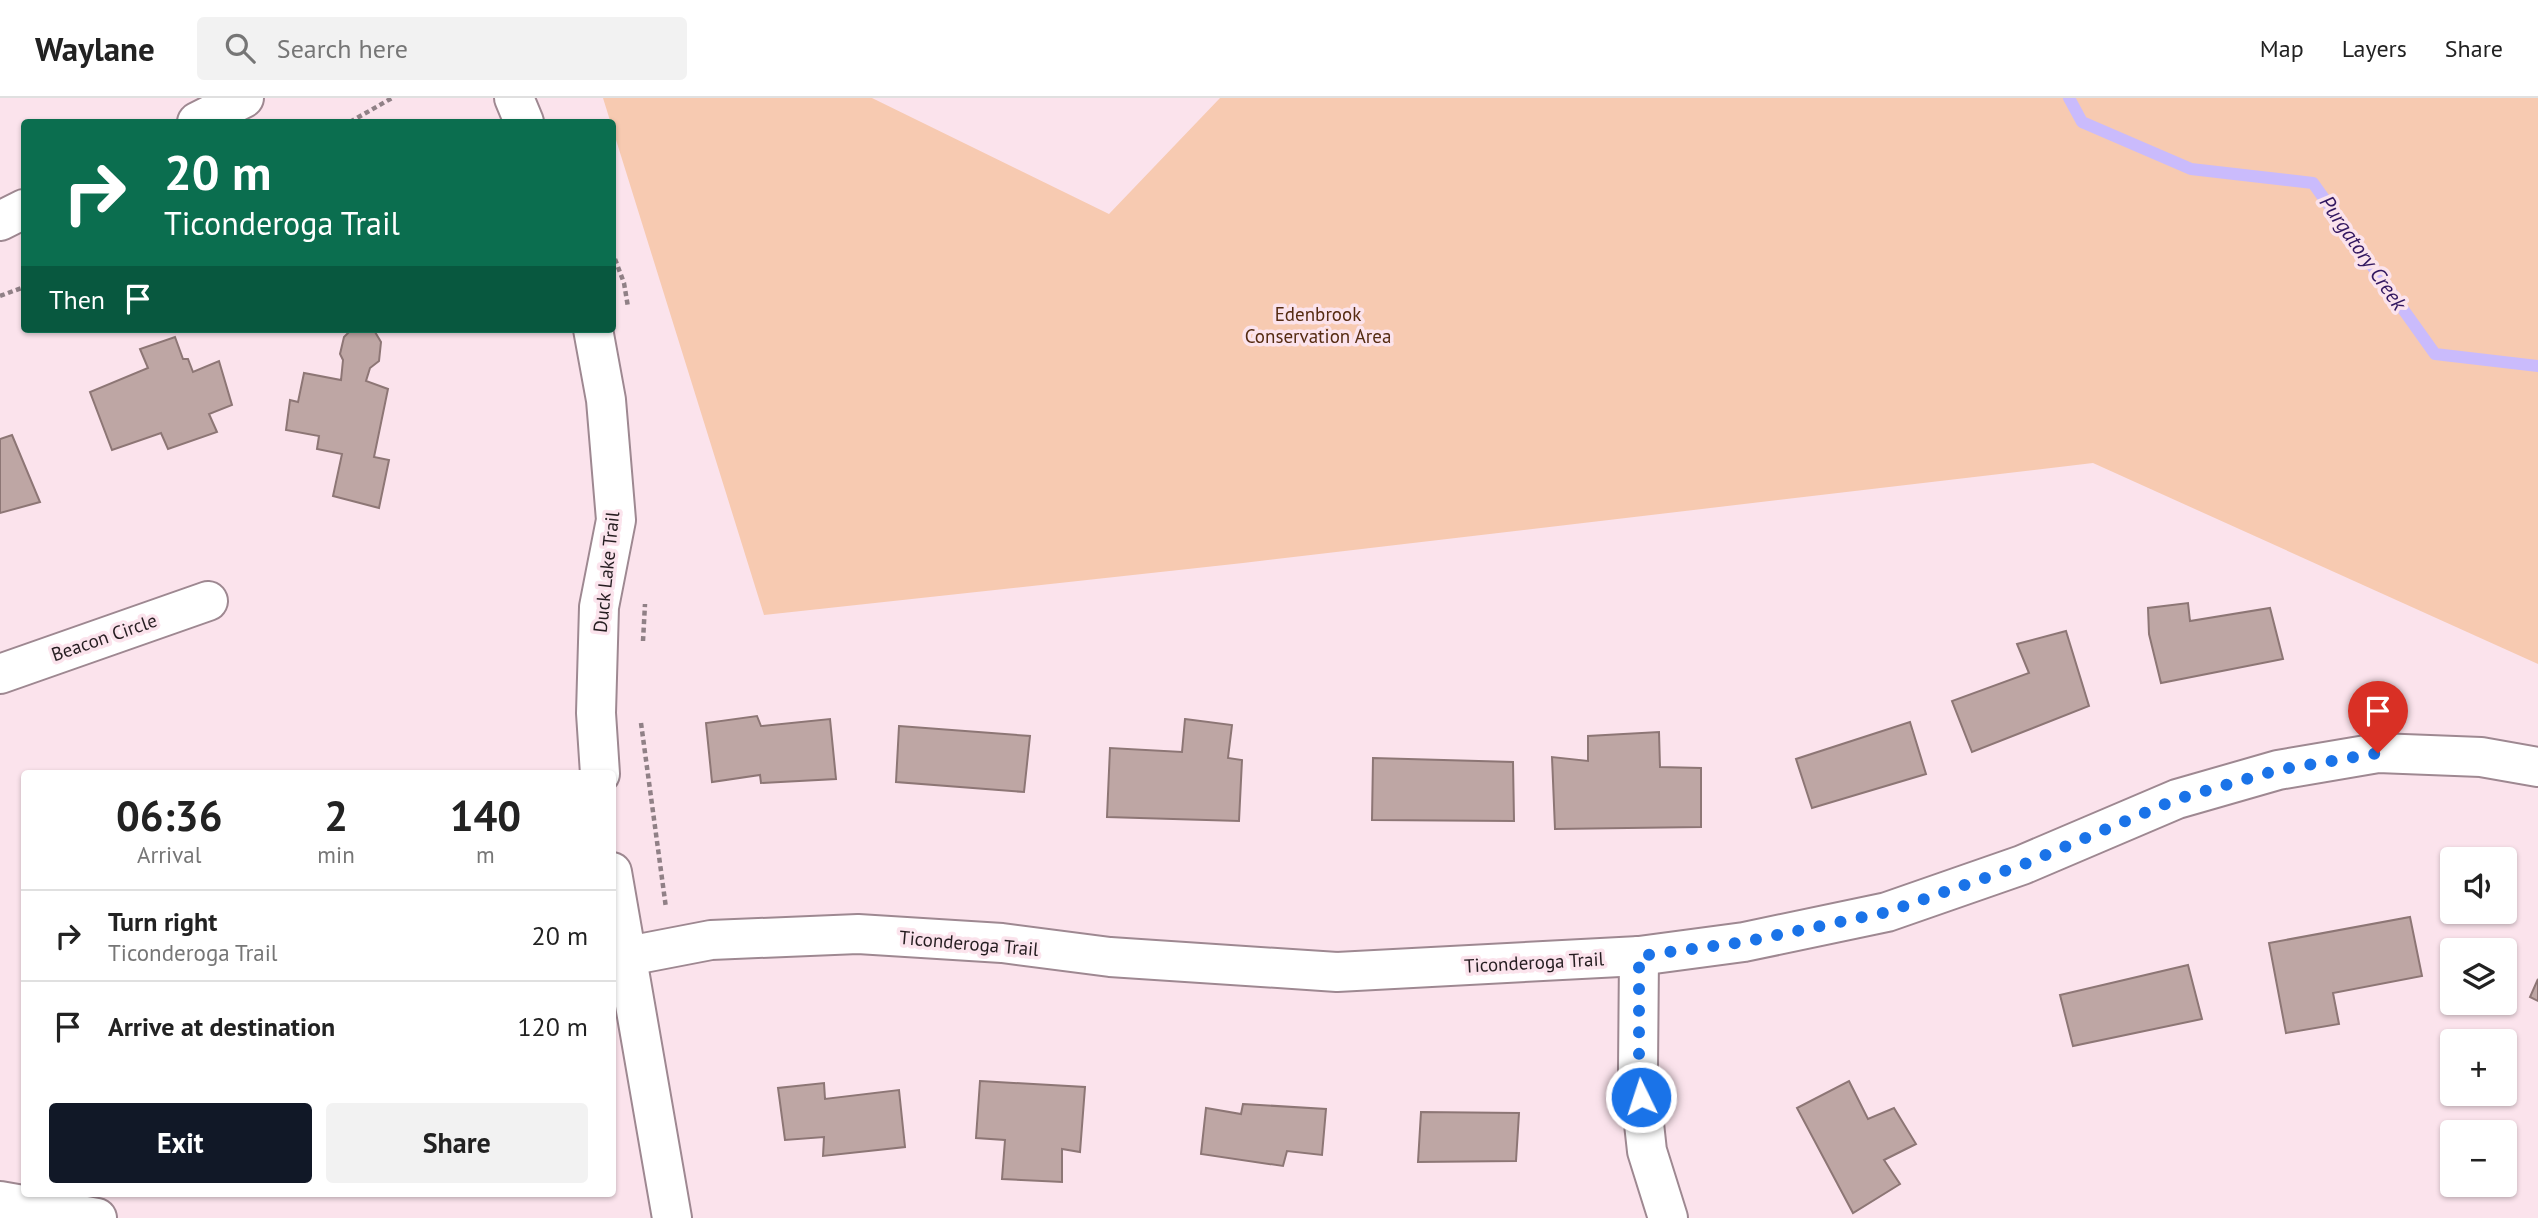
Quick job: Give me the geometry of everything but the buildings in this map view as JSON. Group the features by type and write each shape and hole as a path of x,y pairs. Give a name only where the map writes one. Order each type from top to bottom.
{"street":[{"path":"203,119 244,98"},
{"path":"514,98 523,119"},
{"path":"0,221 21,210"},
{"name":"Duck Lake Trail","path":"594,333 606,400 616,520 599,607 596,713 600,770"},
{"name":"Beacon Circle","path":"0,674 208,601"},
{"name":"Ticonderoga Trail","path":"628,956 711,940 858,934 1002,943 1110,957 1336,972 1639,956 1744,942 1887,912 2022,865 2177,799 2278,770 2378,753 2481,757 2538,767"},
{"path":"616,893 672,1218"},
{"path":"1639,956 1639,1069 1647,1151 1668,1218"},
{"path":"0,1201 97,1218"}],"path":[{"path":"355,119 392,98"},
{"path":"616,262 629,309"},
{"path":"0,296 21,288"},
{"path":"642,651 645,601"},
{"path":"641,721 671,947"}],"green space":[{"name":"Edenbrook Conservation Area","path":"603,98 872,98 1109,214 1220,98 2538,98 2538,664 2093,463 1243,563 764,615 616,140 616,119 610,119"}],"waterway":[{"name":"Purgatory Creek","path":"2069,98 2082,122 2191,169 2313,183 2435,354 2538,366"}],"route":[{"path":"1641,1097 1639,956 1744,942 1887,912 2022,865 2177,799 2278,770 2378,753"}]}
